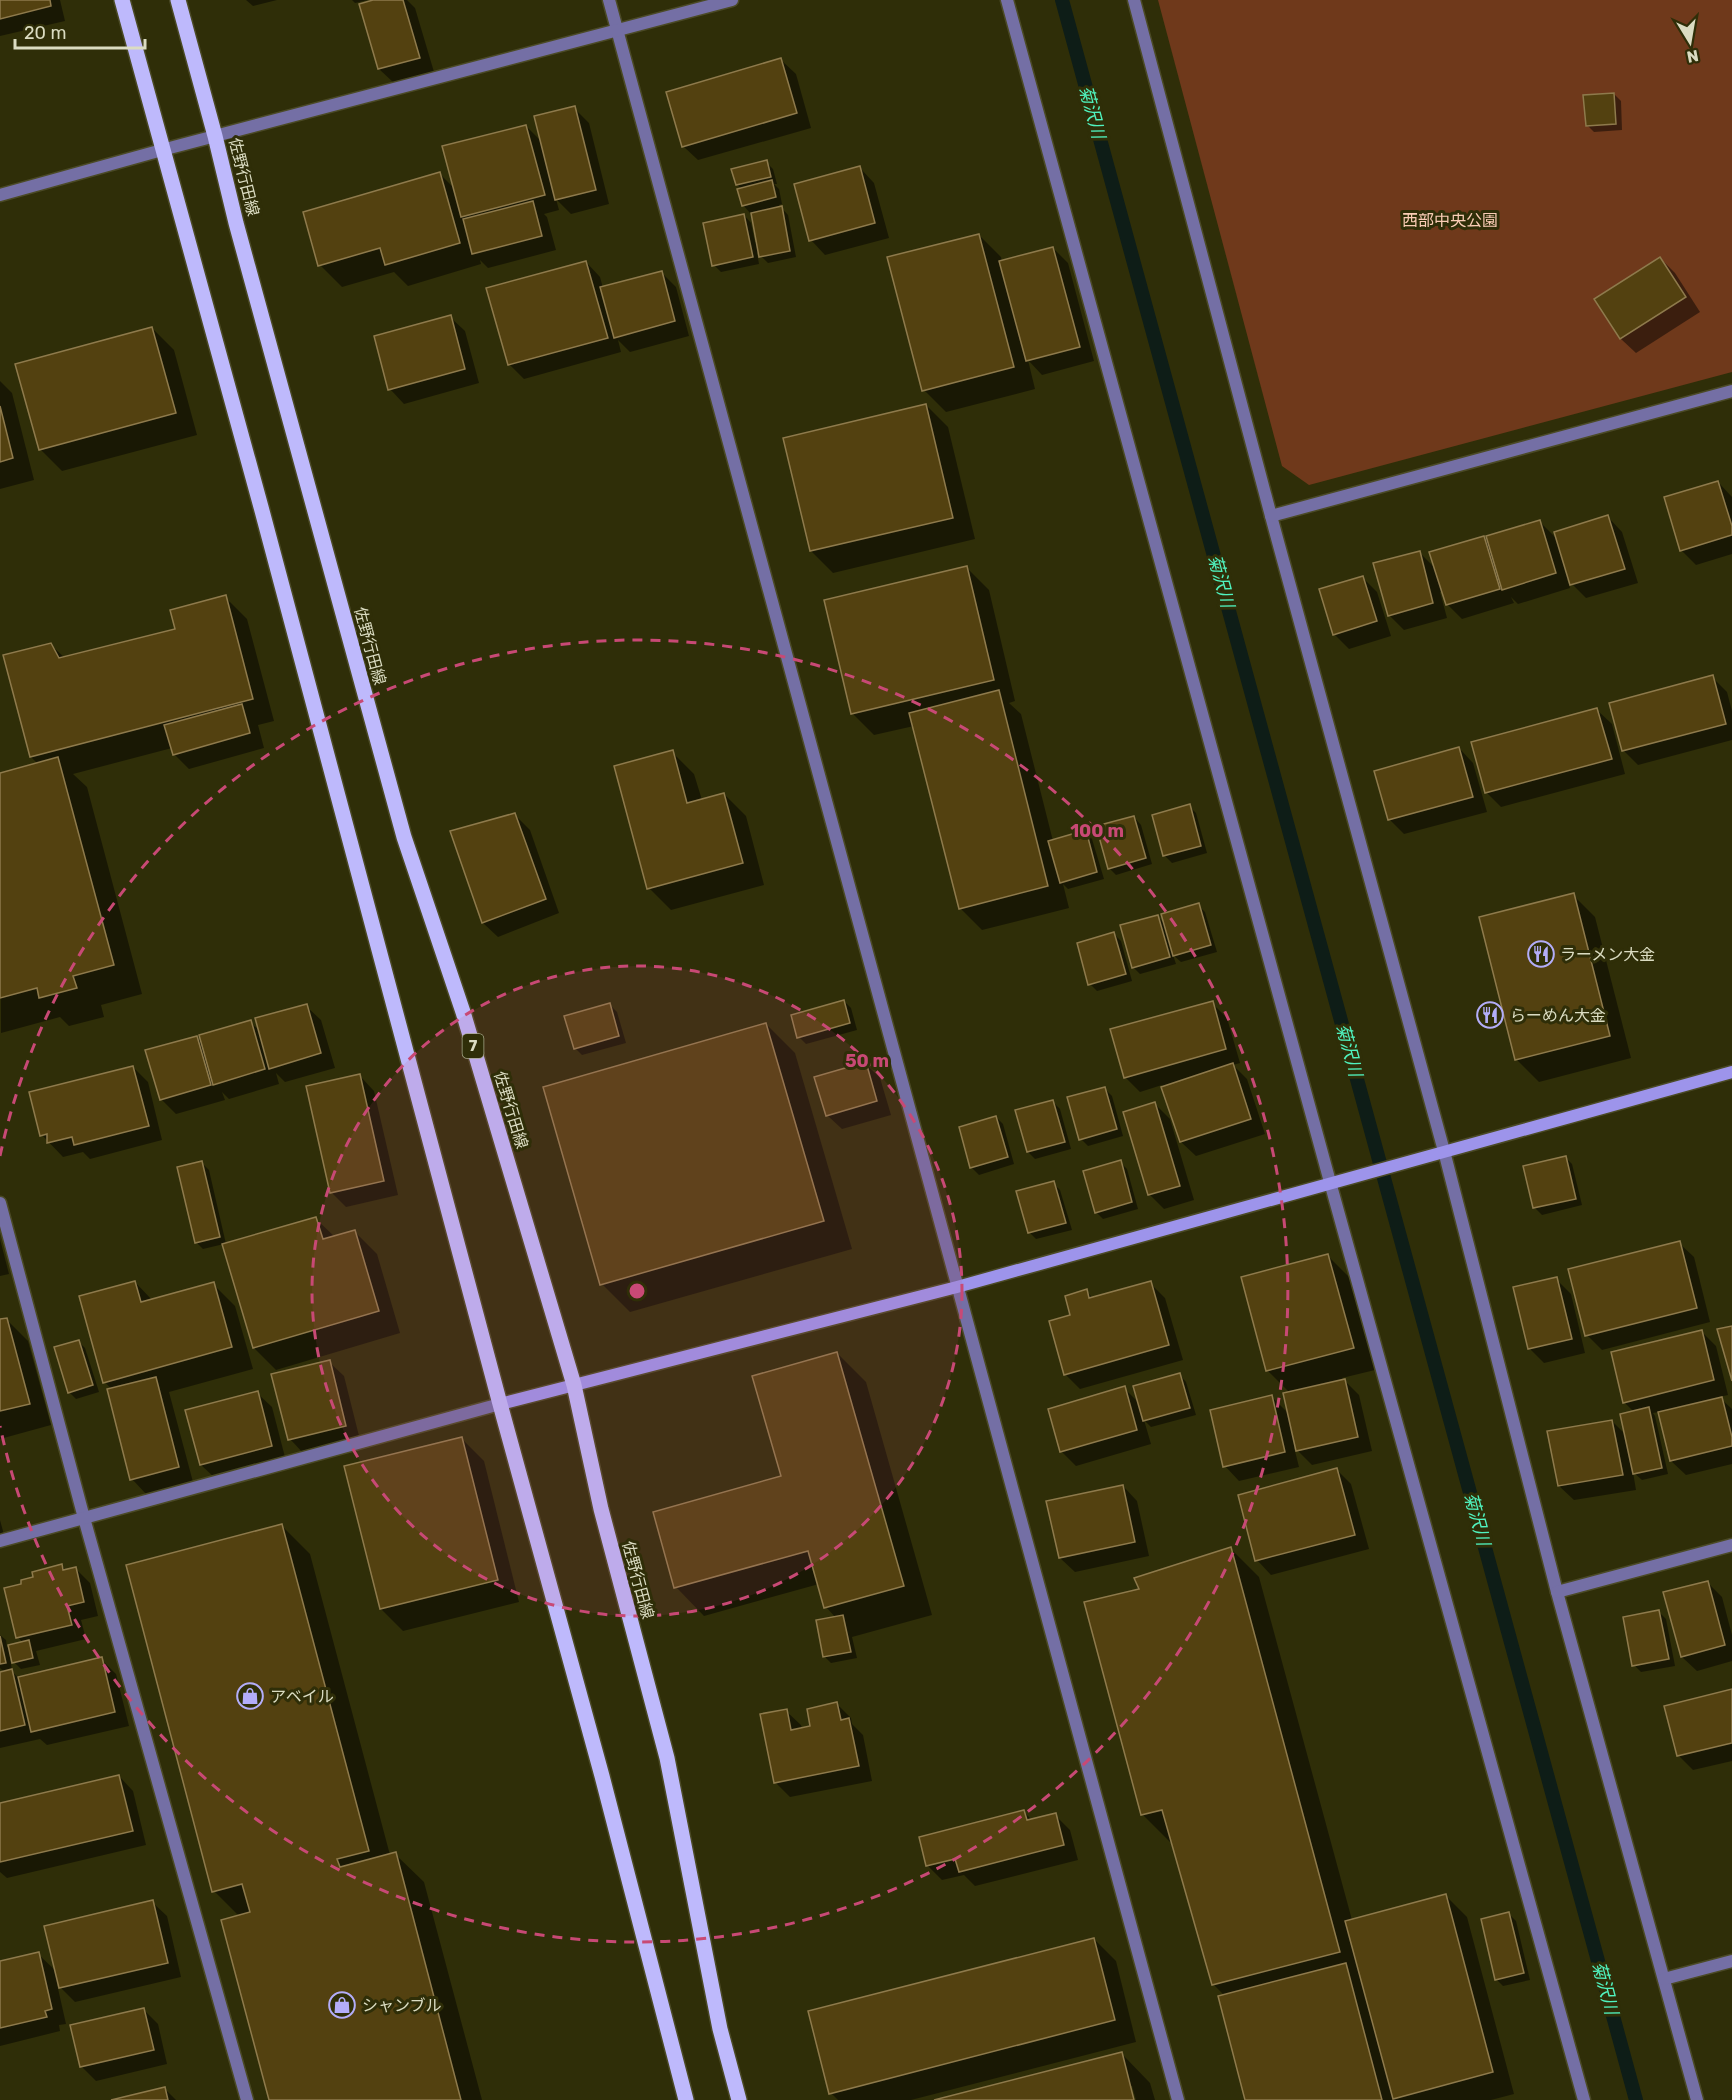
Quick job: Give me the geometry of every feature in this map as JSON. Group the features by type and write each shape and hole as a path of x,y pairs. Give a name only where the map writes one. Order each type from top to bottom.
{"main road":[{"path":"122,0 599,1765 686,2100"},
{"name":"佐野行田線","path":"178,0 236,223 404,837 463,1012 574,1385 601,1509 668,1758 720,2030 739,2100"}],"street":[{"path":"609,0 1178,2100"},
{"path":"0,195 732,0"},
{"path":"1007,0 1584,2100"},
{"path":"1134,0 1271,516 1444,1151 1557,1592 1697,2100"},
{"path":"1271,516 1732,391"},
{"path":"0,1541 500,1404 957,1287 1732,1072"},
{"path":"0,1203 84,1518 247,2100"},
{"path":"1557,1592 1732,1545"},
{"path":"1664,1979 1732,1961"}],"green space":[{"name":"西部中央公園","path":"1158,0 1732,0 1732,372 1309,485 1282,466"}],"building":[{"path":"0,0 50,0 51,6 0,19"},
{"path":"373,0 403,0 420,58 378,69 359,4"},
{"path":"781,58 797,113 682,147 666,92"},
{"path":"1614,93 1616,124 1586,126 1583,95"},
{"path":"575,106 596,190 555,200 534,116"},
{"path":"526,125 545,195 461,217 442,146"},
{"path":"767,160 771,177 736,185 731,169"},
{"path":"860,166 875,223 809,241 794,184"},
{"path":"440,172 460,243 385,265 380,248 318,266 303,212"},
{"path":"772,180 776,197 742,206 737,189"},
{"path":"533,201 542,236 472,254 463,219"},
{"path":"782,206 790,251 759,257 751,213"},
{"path":"744,214 753,257 712,266 703,223"},
{"path":"979,234 1014,367 922,391 887,257"},
{"path":"1053,247 1080,347 1026,361 999,261"},
{"path":"1660,257 1686,297 1620,339 1594,299"},
{"path":"586,261 608,338 508,365 486,288"},
{"path":"662,271 675,321 614,338 600,287"},
{"path":"451,315 465,369 388,390 374,336"},
{"path":"152,327 176,413 39,450 15,364"},
{"path":"926,404 953,518 810,551 783,438"},
{"path":"0,406 13,458 0,462"},
{"path":"1718,481 1732,526 1732,535 1680,551 1664,497"},
{"path":"1608,515 1625,569 1570,585 1554,532"},
{"path":"1540,520 1556,573 1502,590 1486,536"},
{"path":"1484,536 1500,589 1446,605 1429,552"},
{"path":"1420,551 1433,603 1388,616 1373,563"},
{"path":"967,566 994,680 851,714 824,600"},
{"path":"1363,576 1377,621 1333,635 1319,589"},
{"path":"226,595 253,699 30,757 3,655 51,643 59,658 175,629 170,610"},
{"path":"1713,675 1726,724 1622,751 1609,703"},
{"path":"999,690 1048,886 959,909 909,713"},
{"path":"242,704 250,733 173,755 164,725"},
{"path":"1597,708 1612,759 1485,793 1471,742"},
{"path":"1459,747 1473,797 1388,820 1374,771"},
{"path":"673,750 687,803 724,793 743,863 647,889 614,766"},
{"path":"58,757 114,965 73,976 77,988 39,998 37,988 0,998 0,773"},
{"path":"1190,804 1201,846 1163,856 1152,815"},
{"path":"515,813 546,899 482,923 450,831"},
{"path":"1134,816 1146,858 1108,869 1096,826"},
{"path":"1086,830 1097,872 1060,883 1048,841"},
{"path":"1574,893 1610,1036 1515,1060 1479,917"},
{"path":"1199,903 1211,945 1173,956 1161,914"},
{"path":"1158,915 1170,957 1132,968 1120,925"},
{"path":"1114,932 1126,974 1088,985 1077,943"},
{"path":"844,1000 850,1023 797,1038 791,1015"},
{"path":"1213,1001 1226,1049 1124,1078 1110,1029"},
{"path":"610,1003 619,1036 574,1049 564,1016"},
{"path":"307,1004 321,1053 269,1069 255,1018"},
{"path":"251,1020 265,1069 213,1085 199,1035"},
{"path":"766,1023 824,1221 600,1285 543,1087"},
{"path":"197,1036 211,1085 160,1100 145,1050"},
{"path":"866,1062 877,1101 826,1116 814,1077"},
{"path":"1233,1063 1251,1119 1180,1142 1161,1087"},
{"path":"133,1066 149,1126 74,1145 72,1137 47,1143 47,1134 40,1136 29,1092"},
{"path":"360,1074 384,1181 330,1193 306,1086"},
{"path":"1105,1087 1117,1129 1079,1140 1067,1097"},
{"path":"1053,1100 1065,1142 1027,1152 1015,1110"},
{"path":"1155,1102 1180,1186 1148,1195 1123,1112"},
{"path":"996,1116 1008,1157 970,1168 959,1127"},
{"path":"1566,1156 1576,1199 1533,1208 1523,1166"},
{"path":"1121,1160 1132,1202 1095,1213 1083,1171"},
{"path":"202,1161 220,1237 195,1243 177,1167"},
{"path":"1054,1181 1066,1223 1028,1233 1016,1191"},
{"path":"316,1217 323,1239 355,1230 379,1311 253,1348 222,1244"},
{"path":"1680,1241 1697,1308 1585,1336 1568,1269"},
{"path":"1328,1254 1354,1348 1266,1371 1241,1277"},
{"path":"1557,1277 1572,1339 1528,1349 1513,1287"},
{"path":"135,1281 141,1302 214,1282 232,1347 103,1383 79,1296"},
{"path":"1151,1281 1169,1345 1064,1375 1049,1321 1070,1315 1065,1296 1087,1289 1089,1298"},
{"path":"7,1318 30,1404 0,1411 0,1319"},
{"path":"1732,1326 1732,1381 1717,1329"},
{"path":"1702,1330 1714,1380 1623,1403 1611,1352"},
{"path":"79,1340 93,1385 68,1393 54,1347"},
{"path":"837,1352 904,1586 824,1608 808,1551 674,1588 653,1512 781,1476 752,1376"},
{"path":"330,1360 346,1426 288,1440 271,1374"},
{"path":"1180,1373 1190,1408 1143,1421 1133,1386"},
{"path":"156,1377 179,1467 130,1480 107,1389"},
{"path":"1345,1379 1358,1437 1296,1451 1283,1393"},
{"path":"1125,1386 1137,1430 1060,1452 1048,1409"},
{"path":"258,1391 272,1446 200,1465 185,1410"},
{"path":"1272,1395 1285,1452 1223,1467 1210,1410"},
{"path":"1722,1397 1732,1446 1670,1461 1658,1412"},
{"path":"1649,1407 1662,1468 1633,1474 1620,1414"},
{"path":"1612,1420 1623,1475 1558,1486 1547,1431"},
{"path":"462,1437 498,1580 380,1609 344,1466"},
{"path":"1337,1468 1355,1535 1255,1561 1238,1495"},
{"path":"1123,1485 1135,1542 1059,1558 1046,1501"},
{"path":"282,1524 369,1851 337,1859 340,1867 396,1852 461,2100 269,2100 221,1920 250,1912 242,1884 212,1892 126,1565"},
{"path":"1231,1547 1340,1952 1212,1985 1162,1810 1141,1815 1084,1602 1139,1589 1134,1578"},
{"path":"62,1564 63,1570 76,1567 84,1602 67,1606 72,1625 16,1638 4,1588 21,1584 21,1580 33,1577 32,1572"},
{"path":"1708,1581 1725,1645 1681,1657 1663,1592"},
{"path":"1659,1610 1669,1659 1632,1666 1623,1617"},
{"path":"843,1615 851,1652 823,1657 816,1620"},
{"path":"0,1636 6,1663 0,1664"},
{"path":"29,1640 33,1658 12,1663 8,1645"},
{"path":"102,1657 115,1712 31,1732 18,1677"},
{"path":"12,1669 25,1725 0,1731 0,1672"},
{"path":"1732,1689 1732,1743 1677,1756 1664,1706"},
{"path":"837,1702 841,1720 849,1718 859,1766 774,1783 760,1714 787,1709 791,1730 810,1726 807,1709"},
{"path":"119,1775 133,1831 0,1862 0,1803"},
{"path":"1024,1810 1027,1820 1056,1813 1064,1845 959,1872 955,1859 926,1866 919,1837"},
{"path":"1446,1894 1493,2072 1393,2099 1345,1921"},
{"path":"153,1900 168,1963 59,1988 44,1926"},
{"path":"1509,1912 1524,1973 1495,1980 1481,1919"},
{"path":"1094,1938 1115,2020 829,2094 808,2011"},
{"path":"39,1952 52,2009 45,2011 47,2017 0,2028 0,1961"},
{"path":"1346,1963 1382,2100 1245,2100 1218,1996"},
{"path":"144,2008 154,2050 80,2067 70,2025"},
{"path":"1122,2052 1134,2100 934,2100"},
{"path":"165,2087 168,2100 111,2100"}],"waterway":[{"name":"菊沢川","path":"1062,0 1636,2100"}],"place":[{"name":"ラーメン大金","path":"1541,954"},
{"name":"らーめん大金","path":"1490,1015"},
{"name":"アベイル","path":"250,1696"},
{"name":"シャンブル","path":"342,2005"}]}
